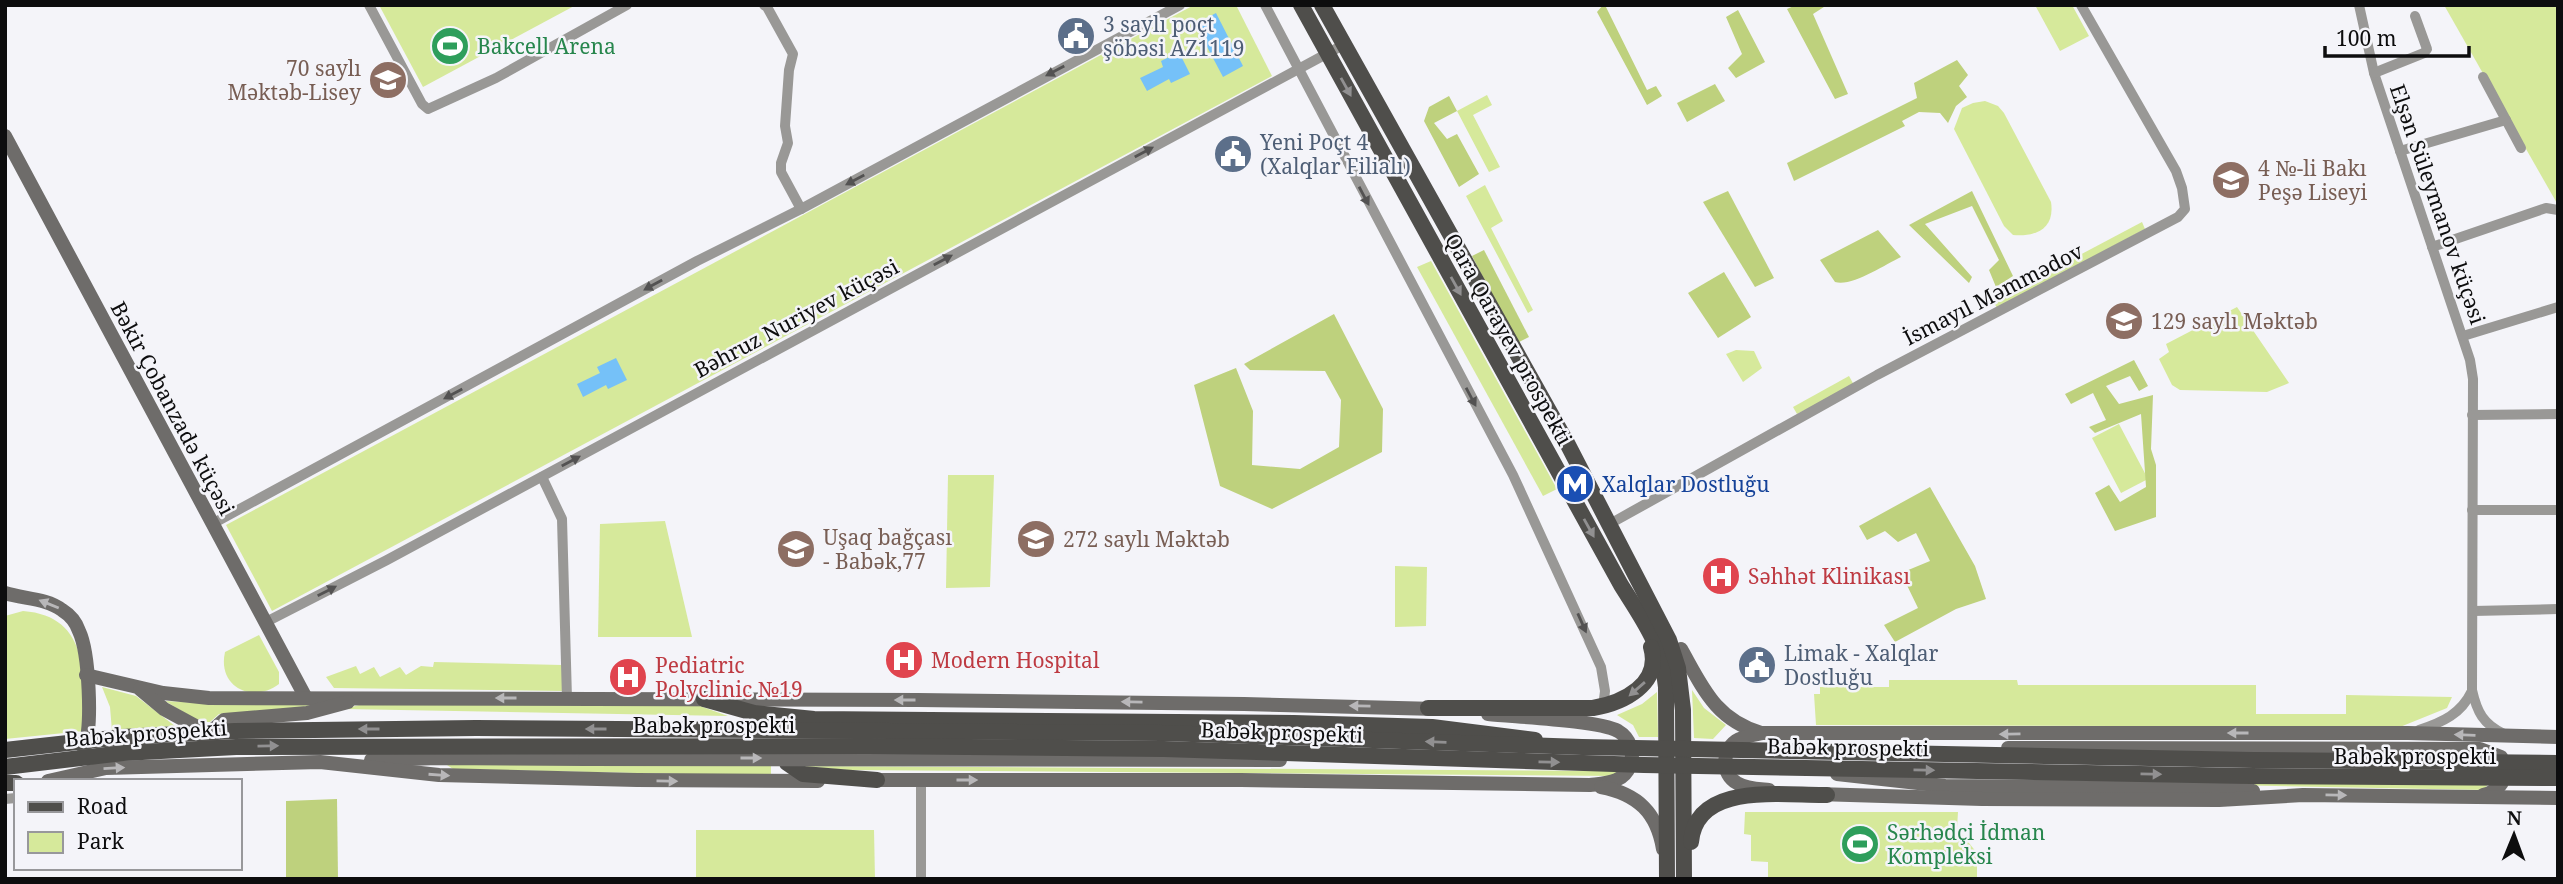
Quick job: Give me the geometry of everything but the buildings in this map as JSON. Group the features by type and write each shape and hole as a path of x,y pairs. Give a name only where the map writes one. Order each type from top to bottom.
{"main road":[{"name":"Qara Qarayev prospekti","path":"1301,5 1621,585 1654,638 1660,653 1676,736"},
{"name":"Qara Qarayev prospekti","path":"1322,5 1560,432 1674,653 1681,690 1676,736"},
{"name":"Bəkir Çobanzadə küçəsi","path":"5,136 306,698"},
{"path":"1629,563 1657,603 1681,649 1718,709 1736,724 1763,733"},
{"path":"1428,708 1603,706 1622,700 1648,678 1653,664 1651,647 1621,585"},
{"path":"5,593 53,604 74,621 81,635 89,729 80,756 67,771 51,779"},
{"path":"5,602 22,598"},
{"path":"1681,649 1687,677 1691,879"},
{"name":"Babək prospekti","path":"67,778 106,768 320,762 439,775 776,782 877,779 1241,780 1590,785 1619,779 1630,768 1632,750 1625,737 1618,732 1592,725 1428,708 704,699 197,697 139,688 86,675"},
{"path":"139,688 164,709 205,734 206,748 201,757 182,765"},
{"path":"363,698 307,713 224,720 212,734 212,747 224,758 320,762 439,758 1503,761"},
{"path":"704,699 754,713 814,719 1072,720 1432,727 1582,747"},
{"path":"814,719 794,723 785,734 783,754 792,768 803,774 877,779"},
{"name":"Babək prospekti","path":"5,750 172,734 325,729 1045,731 1582,747 1780,759 2235,776 2558,778"},
{"name":"Babək prospekti","path":"2558,737 2408,733 1763,733 1740,739 1729,748 1725,763 1730,778 1754,789 1827,795 2219,800 2303,795 2558,798"},
{"path":"1676,736 1684,786 1684,879"},
{"path":"1667,877 1676,736"},
{"name":"Babək prospekti","path":"5,767 173,750 326,746 1164,749 1503,761 1780,759 2558,763"},
{"path":"1780,759 2193,747 2470,748 2496,753 2501,757 2505,780 2497,790 2468,797"},
{"path":"1780,759 1945,786 2219,788 2303,795"},
{"path":"1590,785 1618,791 1643,806 1654,817 1667,877"},
{"path":"1691,845 1694,824 1703,812 1718,802 1741,796 1827,795"}],"street":[{"path":"369,5 422,104 428,109 496,78 627,5"},
{"path":"764,5 793,54 789,70 785,126 788,143 781,163 781,172 801,209"},
{"path":"212,524 697,261 801,209 1180,5"},
{"path":"1265,5 1513,475 1601,667 1605,691 1603,706"},
{"name":"İsmayıl Məmmədov","path":"1615,521 1877,375 2178,216 2185,209 2176,171 2081,5"},
{"name":"Elşən Süleymanov küçəsi","path":"2359,5 2374,73 2472,368 2472,690"},
{"path":"2374,73 2424,53 2427,48 2415,16"},
{"name":"Bəhruz Nuriyev küçəsi","path":"266,622 542,477 1297,67 1343,45"},
{"path":"2483,77 2521,148"},
{"path":"2400,151 2506,120"},
{"path":"2432,247 2546,208 2558,210"},
{"path":"2463,335 2558,307"},
{"path":"2472,415 2558,414"},
{"path":"542,477 562,519 567,699"},
{"path":"1591,490 1615,521 1657,603"},
{"path":"2472,510 2558,510"},
{"path":"2473,611 2558,609"},
{"path":"2408,733 2435,725 2454,715 2467,701 2472,690"},
{"path":"2472,690 2483,721 2507,736"},
{"path":"67,778 80,756"},
{"path":"921,780 921,879"}],"green space":[{"name":"Bakcell Arena","path":"379,5 576,5 423,87"},
{"path":"1194,5 1236,5 1272,76 272,611 226,525"},
{"path":"1603,5 1647,90 1656,86 1662,96 1647,105 1597,12"},
{"path":"1796,5 1827,5 1813,14 1848,94 1835,99 1787,9"},
{"path":"2035,5 2072,5 2089,36 2060,51"},
{"path":"2444,5 2558,5 2558,205"},
{"path":"1738,10 1765,62 1736,78 1728,68 1742,54 1726,17"},
{"path":"1957,60 1968,75 1959,86 1967,97 1956,106 1948,123 1940,113 1919,112 1902,121 1905,126 1794,181 1787,163 1917,98 1914,83"},
{"path":"1715,84 1725,101 1687,122 1677,103"},
{"path":"1487,95 1492,105 1473,115 1500,167 1489,172 1457,111"},
{"path":"1449,96 1457,111 1434,123 1447,139 1457,134 1479,174 1459,187 1424,121 1429,107"},
{"path":"1985,101 1998,106 2004,113 2051,202 2050,218 2037,232 2013,235 2004,226 1954,129 1962,108"},
{"path":"1485,185 1503,221 1491,228 1533,310 1528,313 1466,196"},
{"path":"1728,191 1774,278 1755,287 1703,202"},
{"path":"1972,191 2013,276 1996,287 1989,270 1999,260 1972,206 1925,224 1972,277 1969,283 1909,225"},
{"path":"2142,222 2145,229 1997,308 1993,301"},
{"path":"1878,230 1901,257 1859,278 1842,283 1835,282 1820,260"},
{"path":"1484,250 1529,337 1517,343 1472,256"},
{"path":"1431,261 1557,489 1543,496 1417,267"},
{"path":"1724,272 1751,317 1718,338 1688,293"},
{"path":"2237,307 2289,383 2267,392 2180,390 2172,385 2159,359 2169,352 2166,344"},
{"path":"1334,314 1383,409 1382,452 1272,509 1220,486 1194,385 1236,368 1253,411 1252,465 1300,469 1339,447 1341,400 1325,371 1250,370 1244,364"},
{"path":"1736,350 1754,351 1762,368 1743,382 1726,354"},
{"path":"2134,360 2148,386 2139,391 2130,376 2106,386 2119,404 2153,395 2151,449 2156,465 2156,517 2115,531 2095,493 2109,485 2120,502 2146,487 2141,414 2095,433 2089,427 2106,420 2093,393 2071,404 2065,394"},
{"path":"1849,376 1854,385 1797,414 1793,407"},
{"path":"2119,424 2148,479 2121,493 2092,438"},
{"path":"948,475 994,475 990,587 946,588"},
{"path":"1930,487 1975,566 1986,599 1956,609 1895,642 1884,625 1918,608 1901,573 1930,561 1916,533 1898,542 1885,531 1867,540 1859,526"},
{"path":"665,521 692,637 598,637 600,524"},
{"path":"1395,566 1427,567 1426,626 1395,627"},
{"path":"23,611 45,615 61,625 72,637 83,671 84,731 5,739 5,616"},
{"path":"259,635 279,672 279,684 269,690 248,692 239,689 226,675 225,652"},
{"path":"434,662 562,665 563,691 334,688 326,677 356,666 360,674 374,667 380,677 400,667 406,675 421,666 433,667"},
{"path":"1889,680 2017,680 2018,685 2256,685 2256,714 2346,714 2346,695 2452,697 2447,708 2400,727 1816,725 1814,694 1820,694 1820,687 1889,687"},
{"path":"102,687 136,696 175,726 112,731 110,707"},
{"path":"1692,690 1704,708 1726,725 1713,739 1694,738"},
{"path":"1657,692 1658,737 1639,737 1633,725 1617,715 1642,704"},
{"path":"165,701 316,704 295,709 219,714 210,722 200,722"},
{"path":"363,704 700,706 728,716 344,709"},
{"path":"447,765 771,765 771,776 453,769"},
{"path":"798,766 1619,771 1615,776 848,770"},
{"path":"2223,781 2487,785 2485,790 2224,785"},
{"path":"337,799 338,879 286,879 286,801"},
{"name":"Sərhədçi İdman Kompleksi","path":"1745,812 1958,812 1957,828 1977,853 1977,879 1768,879 1768,862 1751,861 1751,835 1744,834"},
{"path":"696,830 874,830 875,879 696,879"}],"water":[{"path":"1216,13 1243,66 1223,77 1195,24"},
{"path":"1179,52 1190,74 1171,83 1169,79 1147,91 1140,78 1163,67 1161,61"},
{"path":"616,358 627,380 608,389 606,385 583,397 577,384 600,373 597,367"}],"place":[{"name":"3 saylı poçt şöbəsi AZ1119","path":"1076,36"},
{"name":"Bakcell Arena","path":"450,46"},
{"name":"70 saylı Məktəb-Lisey","path":"388,80"},
{"name":"Yeni Poçt 4 (Xalqlar Filialı)","path":"1233,154"},
{"name":"4 №-li Bakı Peşə Liseyi","path":"2231,180"},
{"name":"129 saylı Məktəb","path":"2124,321"},
{"name":"Xalqlar Dostluğu","path":"1575,484"},
{"name":"272 saylı Məktəb","path":"1036,539"},
{"name":"Uşaq bağçası - Babək,77","path":"796,549"},
{"name":"Səhhət Klinikası","path":"1721,576"},
{"name":"Modern Hospital","path":"904,660"},
{"name":"Limak - Xalqlar Dostluğu","path":"1757,665"},
{"name":"Pediatric Polyclinic №19","path":"628,677"},
{"name":"Sərhədçi İdman Kompleksi","path":"1860,844"}]}
